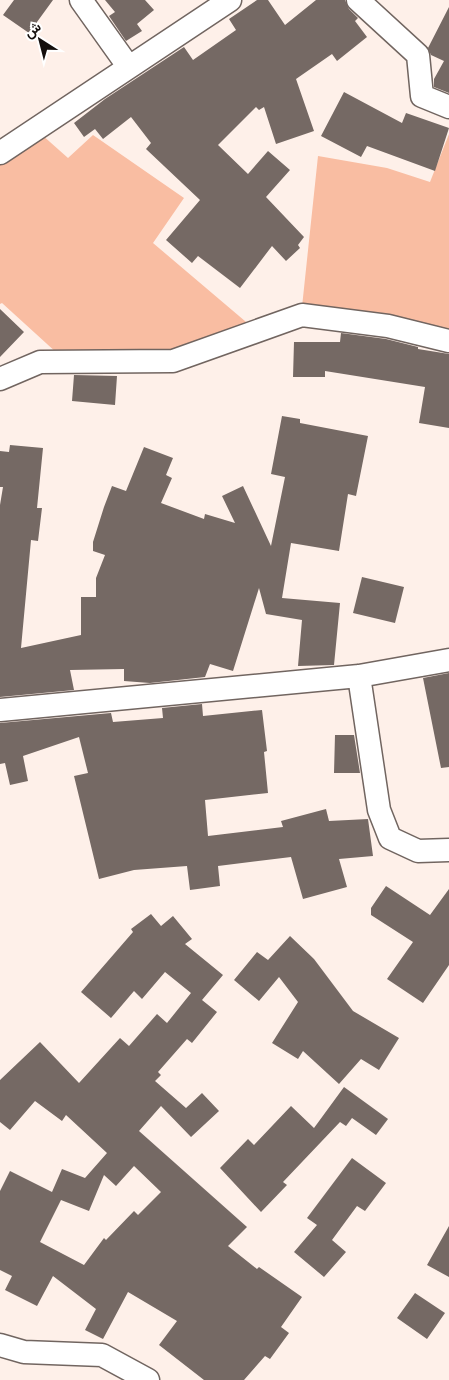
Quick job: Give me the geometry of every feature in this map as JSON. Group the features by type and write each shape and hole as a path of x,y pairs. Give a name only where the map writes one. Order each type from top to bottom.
{"street":[{"path":"81,0 128,66"},
{"path":"0,153 128,66 230,0"},
{"path":"358,0 418,55 422,96 449,107"},
{"path":"0,379 40,362 173,361 302,315 388,326 449,341"},
{"path":"0,710 359,676 449,660"},
{"path":"359,676 379,810 390,838 418,851 449,850"},
{"path":"0,1345 24,1352 102,1355 148,1380"}],"shaded area":[{"path":"41,134 68,158 93,135 184,198 153,243 252,327 186,350 58,354 2,303 0,304 0,164"},
{"path":"449,134 449,332 302,307 318,156 387,168 430,182"}],"building":[{"path":"14,0 53,0 29,33 3,15"},
{"path":"105,0 145,0 154,10 137,24 142,31 126,41 109,16 115,12"},
{"path":"257,0 268,0 285,25 316,0 345,0 349,9 358,18 355,21 367,37 337,61 332,54 296,79 314,131 276,144 264,107 259,110 256,107 218,145 248,174 268,151 290,170 266,197 304,237 298,245 300,248 286,261 272,246 240,288 198,256 192,263 166,240 200,200 146,149 151,143 131,117 103,139 95,129 84,137 74,123 105,99 184,47 193,60 236,30 229,19"},
{"path":"449,7 449,93 434,87 434,79 444,61 431,55 428,48"},
{"path":"344,92 402,123 406,113 449,128 435,171 367,146 361,157 321,136"},
{"path":"0,309 24,332 0,357"},
{"path":"341,333 386,339 418,347 418,349 449,354 449,428 419,423 425,387 325,371 325,377 293,377 294,342 340,342"},
{"path":"74,375 117,376 115,405 72,401"},
{"path":"282,416 300,419 300,423 368,436 356,496 348,494 339,551 291,543 282,598 340,603 334,665 298,666 302,620 266,614 259,588 233,671 210,664 205,677 150,683 124,681 124,669 70,670 74,690 0,697 0,505 3,487 0,487 0,451 9,452 10,445 43,448 37,508 42,508 38,541 31,540 21,648 81,635 81,597 96,597 96,578 105,555 93,551 93,542 104,507 112,486 126,491 144,447 173,458 166,475 172,478 161,503 204,519 205,514 235,523 222,496 243,486 271,546 285,477 271,474"},
{"path":"362,577 404,587 395,623 353,613"},
{"path":"449,673 449,767 441,768 423,678"},
{"path":"202,704 203,716 262,710 267,751 264,752 268,793 205,800 208,836 283,827 281,821 326,809 329,821 368,819 373,856 339,859 347,887 303,899 291,857 218,866 220,886 190,890 187,866 134,870 99,879 74,776 88,773 79,737 23,756 28,781 10,785 5,763 0,764 0,723 111,713 113,722 163,718 162,708"},
{"path":"335,735 354,735 360,773 334,773"},
{"path":"386,886 430,915 449,889 449,965 423,1003 387,979 413,942 371,915 371,908"},
{"path":"151,914 161,926 173,916 192,939 185,944 223,975 202,1000 217,1012 192,1043 187,1039 158,1072 161,1075 155,1081 186,1108 202,1093 219,1111 191,1137 161,1106 139,1131 247,1227 228,1246 257,1269 259,1267 302,1297 281,1327 289,1333 270,1359 265,1356 244,1380 204,1380 159,1345 177,1321 128,1292 103,1339 85,1330 96,1309 53,1276 37,1306 5,1290 12,1276 0,1270 0,1191 10,1171 52,1192 62,1169 85,1178 107,1153 66,1115 62,1121 35,1101 10,1130 0,1122 0,1080 40,1042 79,1083 120,1038 129,1046 157,1014 167,1023 191,993 165,972 142,999 134,991 111,1018 81,992 133,932 131,929","holes":["134,1166 161,1192 138,1215 134,1211 106,1240 104,1238 84,1265 40,1242 61,1200 89,1211 104,1175 116,1186"]},
{"path":"290,936 314,959 353,1011 399,1038 379,1070 361,1059 339,1084 303,1051 298,1059 272,1043 298,1002 279,977 259,1001 234,980 257,952 268,960"},
{"path":"344,1087 388,1119 376,1135 352,1118 346,1126 340,1122 283,1182 287,1185 261,1212 220,1168 248,1139 254,1145 291,1106 314,1128"},
{"path":"352,1158 386,1183 365,1211 357,1206 332,1240 346,1252 324,1277 294,1252 317,1225 307,1218"},
{"path":"449,1226 449,1277 427,1265"},
{"path":"415,1293 445,1313 427,1339 397,1318"}]}
